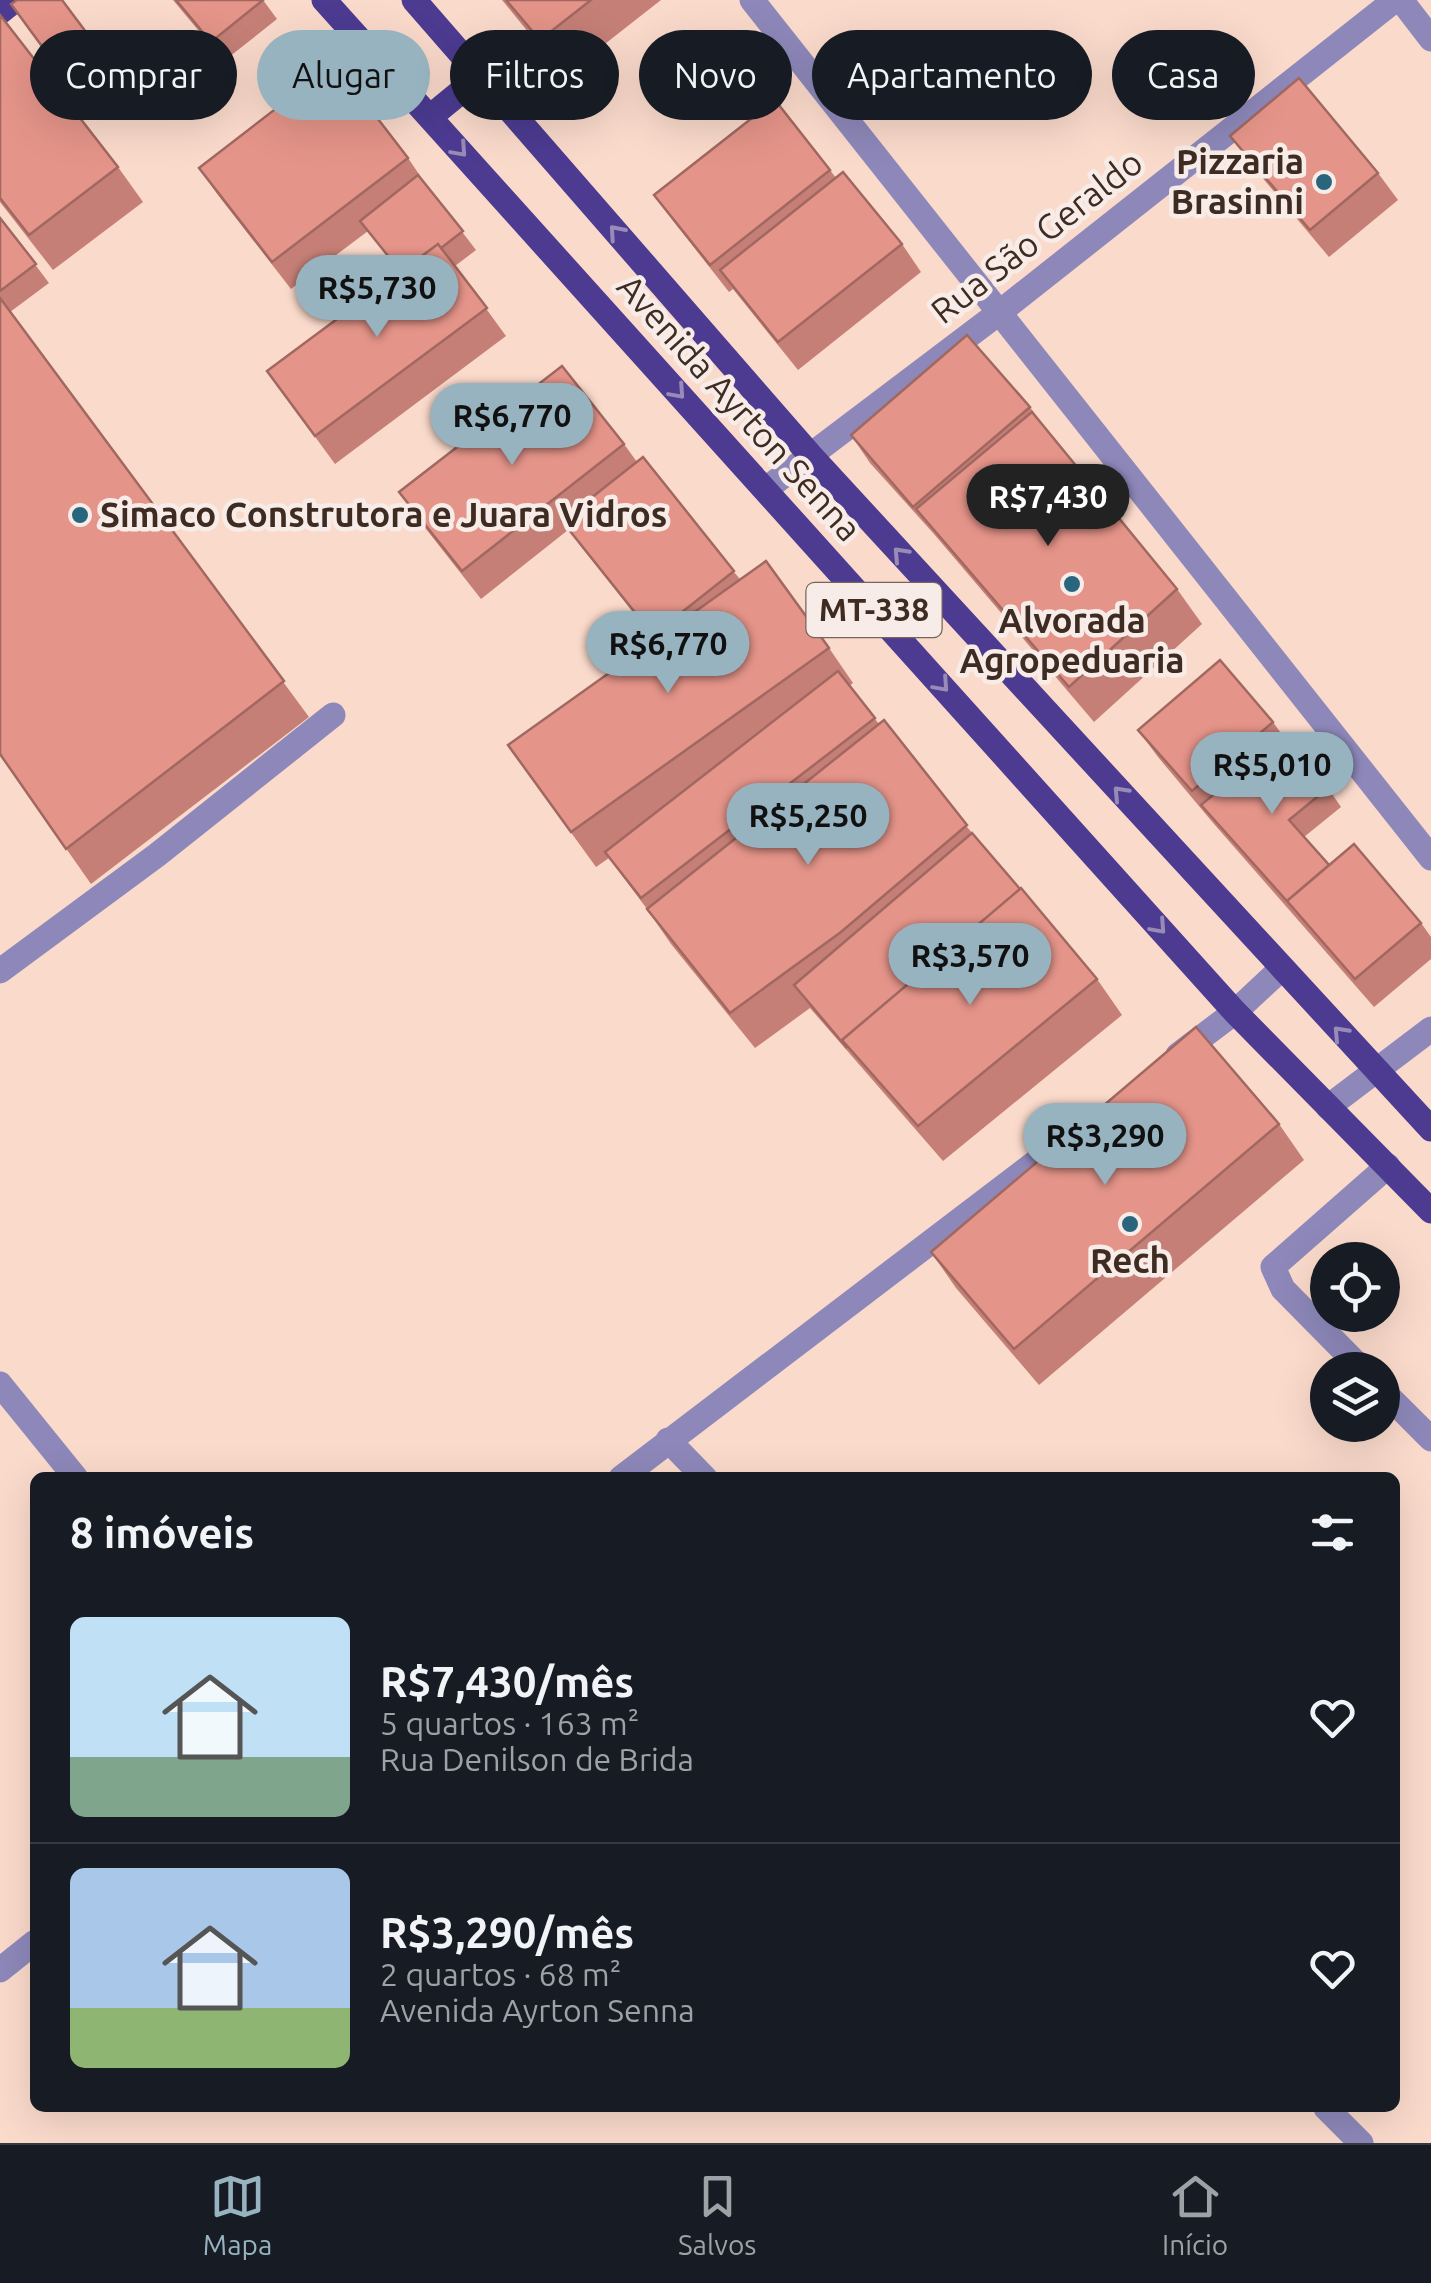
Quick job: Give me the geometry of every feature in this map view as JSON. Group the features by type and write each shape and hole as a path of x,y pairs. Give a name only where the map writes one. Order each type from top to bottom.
{"main road":[{"path":"0,12 15,0"},
{"name":"Avenida Ayrton Senna","path":"324,0 351,30"},
{"name":"Avenida Ayrton Senna","path":"414,0 450,41"},
{"path":"430,117 450,101"},
{"name":"Avenida Ayrton Senna","path":"430,117 1235,1012 1431,1212"},
{"name":"Avenida Ayrton Senna","path":"518,120 811,456 1431,1129"}],"street":[{"path":"752,0 1431,858"},
{"path":"1398,0 1431,39"},
{"name":"Rua São Geraldo","path":"766,489 1000,312 1398,0"},
{"path":"0,972 333,715"},
{"path":"1156,1072 1235,1012 1282,969"},
{"path":"1328,1107 1431,1029"},
{"path":"628,1472 1093,1119"},
{"path":"1344,1352 1283,1289 1274,1267 1388,1166"},
{"path":"0,1384 71,1472"},
{"path":"1400,1408 1431,1439"},
{"path":"668,1440 699,1472"},
{"path":"0,1970 30,1946"},
{"path":"1330,2112 1361,2143"}],"building":[{"path":"17,0 62,0 84,30 30,30 11,4"},
{"path":"176,0 263,0 226,30 201,30"},
{"path":"506,0 591,0 553,30 532,30"},
{"path":"0,15 30,54 30,120 82,120 118,167 29,235 0,198"},
{"name":"Pizzaria Brasinni","path":"1299,78 1378,173 1310,230 1230,136 1249,120 1255,120 1255,115"},
{"path":"261,120 379,120 408,158 272,262 199,168"},
{"path":"750,120 791,120 830,170 710,265 654,195"},
{"path":"843,172 902,244 778,342 720,270"},
{"path":"418,175 463,231 401,272 360,221"},
{"path":"0,218 36,264 0,291"},
{"path":"438,244 487,308 315,436 267,371"},
{"name":"Simaco Construtora e Juara Vidros","path":"0,298 284,681 66,849 0,754"},
{"path":"967,335 1030,407 913,507 851,435"},
{"path":"562,366 624,444 462,571 399,492"},
{"name":"Alvorada Agropeduaria","path":"1032,412 1177,589 1069,687 916,509"},
{"path":"643,457 734,571 653,635 562,521"},
{"path":"766,561 829,648 571,832 508,745"},
{"path":"1220,660 1273,722 1192,791 1138,730"},
{"path":"838,671 875,718 641,898 605,852"},
{"path":"884,720 967,825 841,932 730,1013 647,909"},
{"path":"1282,738 1328,788 1289,820 1329,865 1287,901 1294,909 1201,805"},
{"path":"972,833 1020,889 842,1040 847,1048 794,985"},
{"path":"1354,844 1421,923 1355,979 1287,901"},
{"path":"1021,888 1097,979 918,1126 842,1040"},
{"name":"Rech","path":"1196,1027 1279,1124 1014,1349 931,1252"}],"place":[{"name":"Pizzaria Brasinni","path":"1324,182"},
{"name":"Simaco Construtora e Juara Vidros","path":"80,515"},
{"name":"Alvorada Agropeduaria","path":"1072,584"},
{"name":"Rech","path":"1130,1224"}]}
